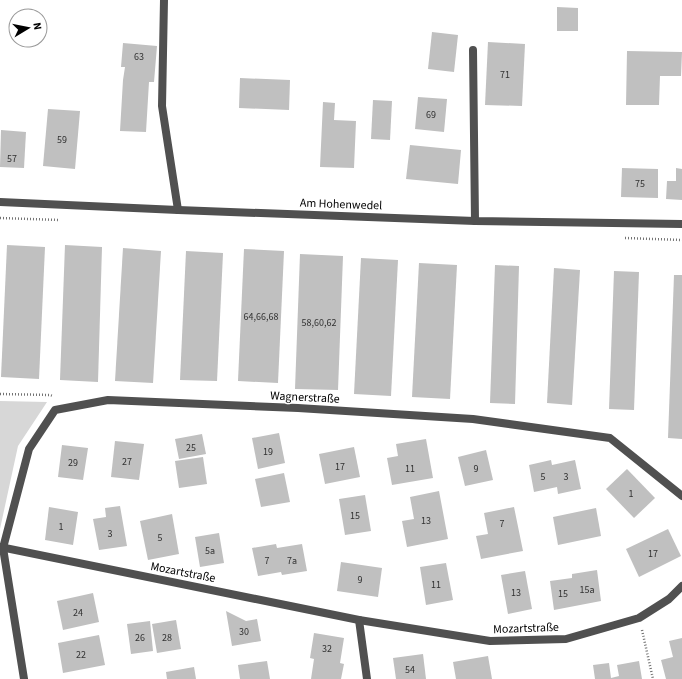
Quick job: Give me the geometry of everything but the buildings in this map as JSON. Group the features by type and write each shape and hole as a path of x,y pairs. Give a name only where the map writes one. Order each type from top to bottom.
{"street":[{"path":"164,0 162,106 178,210"},
{"path":"473,50 475,221"},
{"name":"Am Hohenwedel","path":"0,202 475,221 682,224"},
{"name":"Wagnerstraße","path":"2,548 29,449 55,410 108,400 314,409 473,419 610,438 682,496"},
{"path":"2,548 24,679"},
{"name":"Mozartstraße","path":"2,548 359,620 490,642 566,639 639,618 669,599 682,586"},
{"path":"359,620 367,679"}],"path":[{"path":"0,394 50,395 72,407"},
{"path":"639,618 653,679"}],"shaded area":[{"path":"0,401 47,402 18,446 0,529"}]}
